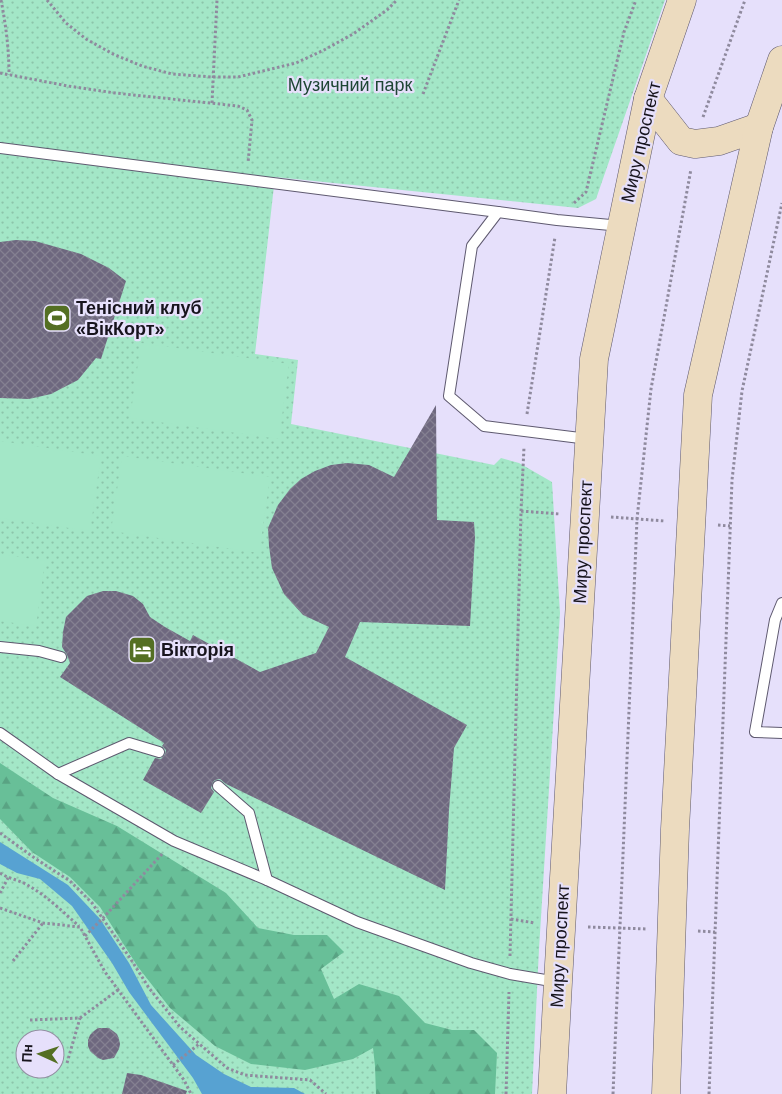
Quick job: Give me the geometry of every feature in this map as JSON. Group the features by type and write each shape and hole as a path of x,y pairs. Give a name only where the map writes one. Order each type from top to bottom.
{"main road":[{"name":"Миру проспект","path":"552,1094 594,359 648,99 682,0"},
{"path":"666,1094 675,828 698,395 759,127 782,60"},
{"path":"648,99 681,141 695,144 719,141 759,127"}],"lane":[{"path":"0,148 557,220 622,226"},
{"path":"498,212 472,246 449,396 484,426 589,439"},
{"path":"782,603 775,620 756,732 782,733"},
{"path":"0,647 38,651 61,657"},
{"path":"0,733 58,774 174,841 268,880 357,922 471,963 510,974 558,982"},
{"path":"58,774 129,743 158,752"},
{"path":"218,786 249,813 268,880"}],"path":[{"path":"1,0 9,50 9,75"},
{"path":"47,0 72,29 86,40 113,54 142,66 172,74 212,77 238,77 296,63 353,34 387,10 397,0"},
{"path":"212,103 217,0"},
{"path":"423,94 458,0"},
{"path":"506,1094 521,511 525,431 557,220 586,192 624,32 636,0"},
{"path":"612,1094 637,519 652,389 695,144 706,107 745,0"},
{"path":"0,73 115,93 238,106 248,110 252,120 247,180"},
{"path":"709,1094 732,480 742,391 782,203"},
{"path":"521,511 730,526"},
{"path":"0,833 70,881 92,903 149,988 180,1027 227,1068 245,1075 310,1080 326,1094"},
{"path":"85,936 174,841"},
{"path":"0,873 8,878 29,885 80,927 105,972 184,1080 192,1094"},
{"path":"0,894 8,878"},
{"path":"0,908 43,922 80,927"},
{"path":"511,919 561,926 715,932"},
{"path":"13,961 43,922"},
{"path":"30,1020 80,1018 118,990"},
{"path":"67,1062 80,1018"},
{"path":"172,1065 199,1044"}],"green space":[{"name":"Музичний парк","path":"0,0 665,0 596,199 578,208 275,177 255,354 298,360 291,424 494,465 501,458 519,463 552,482 560,613 532,1094 0,1094"},
{"path":"141,343 289,364 279,439 130,418"},
{"path":"0,441 101,456 90,531 0,518"},
{"path":"122,456 270,477 259,553 111,531"},
{"path":"0,554 45,561 36,626 0,621"},
{"path":"0,763 53,798 117,826 226,893 258,928 294,935 327,935 344,952 321,969 334,999 359,984 399,996 425,1023 452,1030 474,1030 497,1053 495,1094 376,1094 373,1048 353,1059 305,1070 251,1064 215,1046 170,1008 138,967 100,907 70,877 32,852 0,819"}],"water":[{"path":"0,842 68,885 100,919 129,963 151,1005 196,1055 224,1074 251,1087 294,1088 305,1094 202,1094 193,1078 129,992 112,963 72,906 40,879 17,873 0,864"}],"building":[{"name":"Тенісний клуб «ВікКорт»","path":"16,240 35,241 81,254 109,268 126,281 101,359 96,358 78,380 51,394 29,399 0,398 0,242"},
{"name":"Вікторія","path":"436,405 437,520 474,522 475,537 470,626 360,622 345,657 467,725 454,748 445,890 226,784 220,779 213,782 211,788 214,792 201,813 143,780 155,758 161,759 165,754 166,750 162,746 164,743 60,677 70,663 62,647 66,617 87,596 103,591 116,591 133,596 143,604 150,617 165,627 190,641 193,635 260,672 316,653 329,627 303,615 284,594 272,568 268,528 278,505 290,489 301,479 331,465 347,463 369,465 394,477"},
{"path":"98,1028 109,1028 117,1034 120,1044 114,1058 103,1060 90,1051 88,1040 90,1035"},
{"path":"127,1073 141,1075 187,1091 186,1094 122,1094"}],"place":[{"name":"Тенісний клуб «ВікКорт»","path":"57,318"},
{"name":"Вікторія","path":"142,650"}]}
